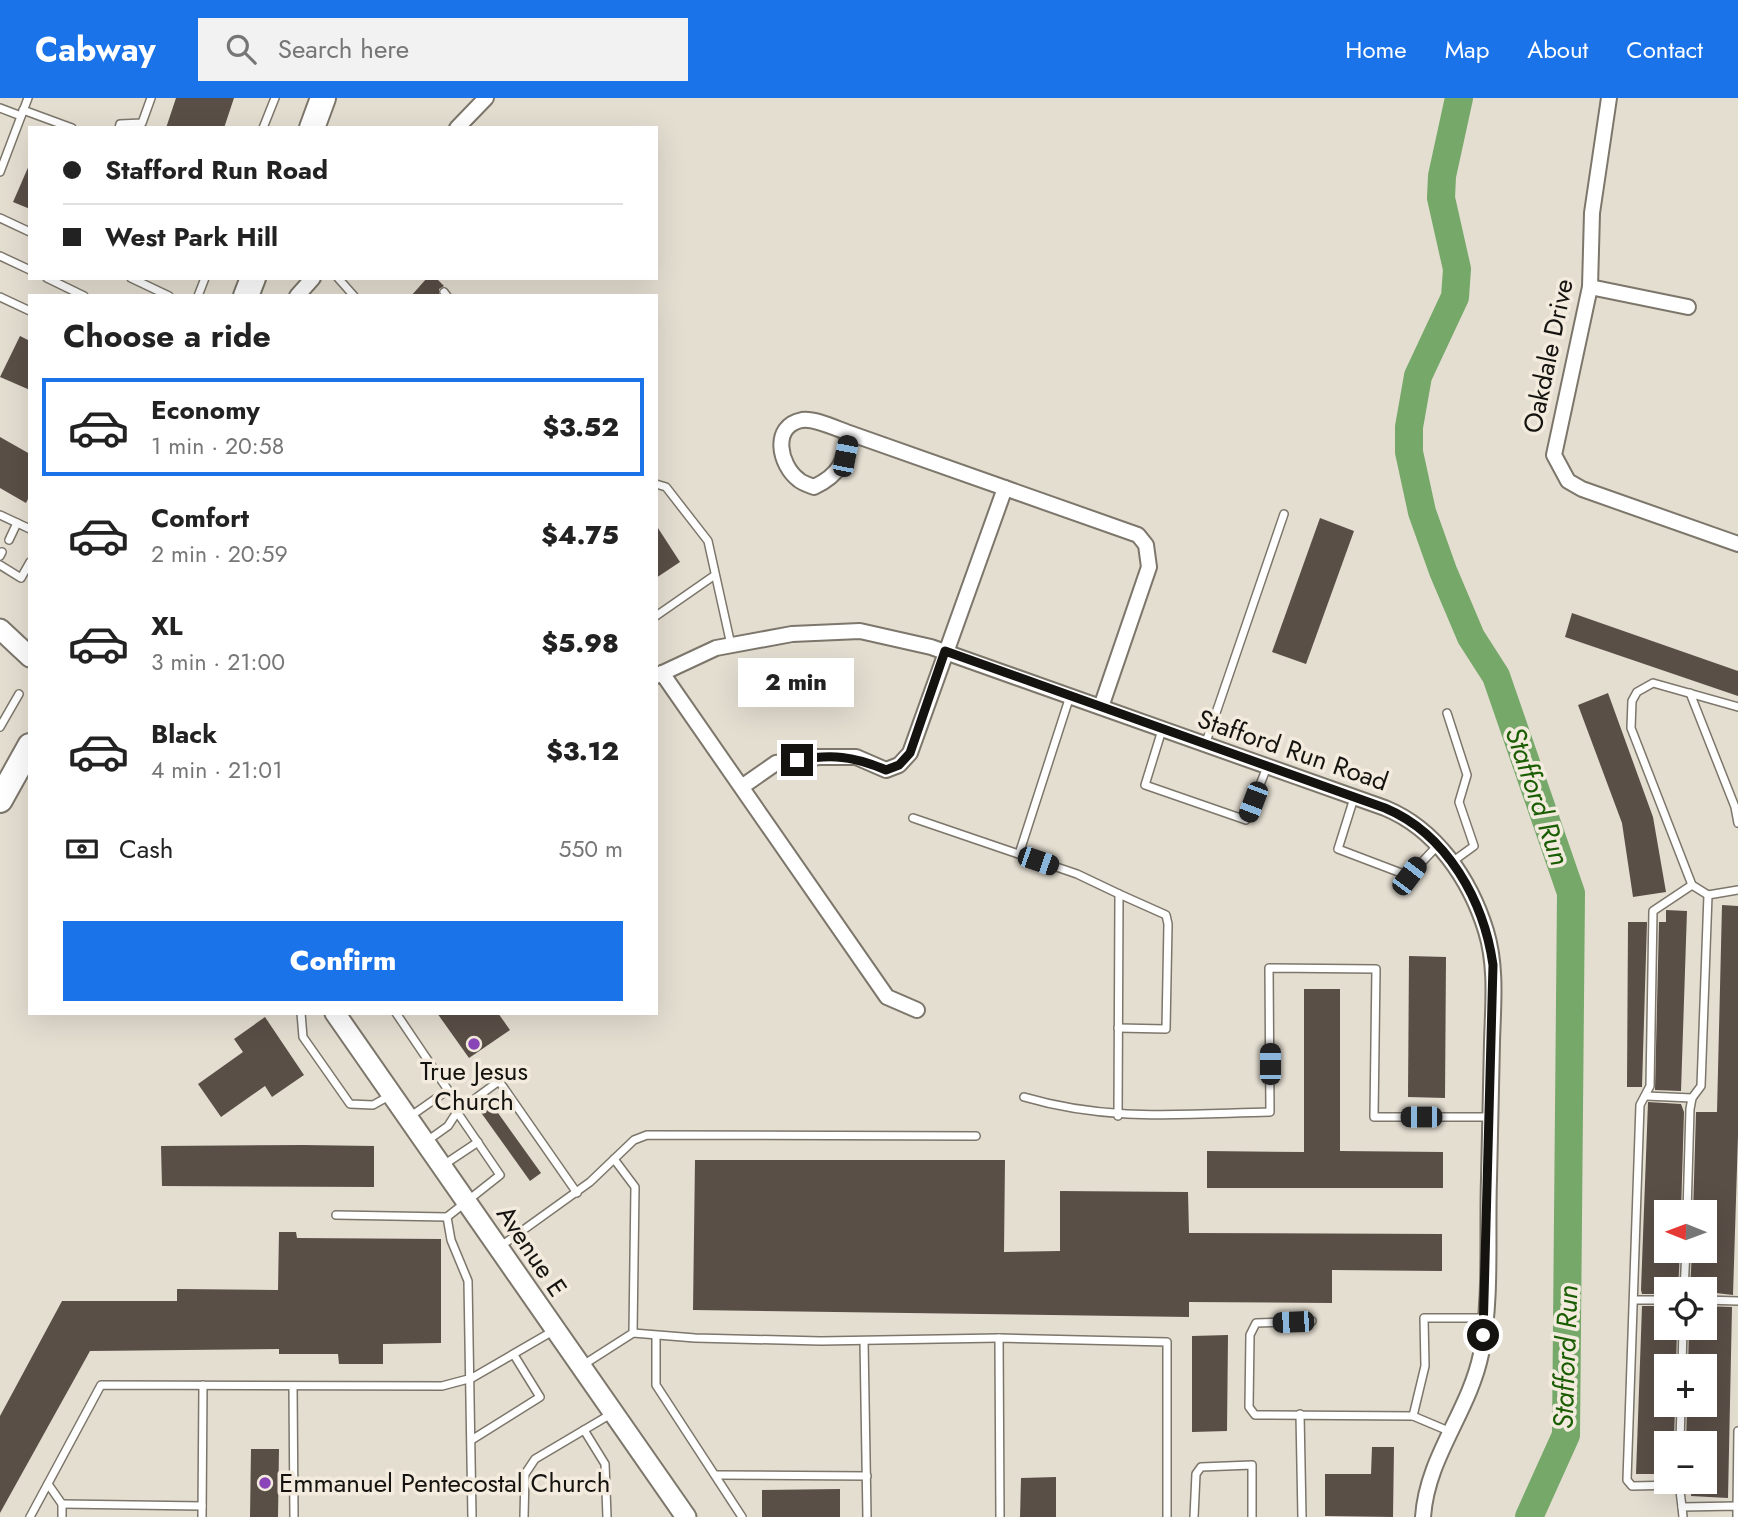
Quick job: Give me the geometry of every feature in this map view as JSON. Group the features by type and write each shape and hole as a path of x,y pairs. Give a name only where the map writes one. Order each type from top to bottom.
{"highway":[{"path":"313,126 323,98"},
{"path":"0,800 10,775 28,749"}],"street":[{"path":"459,126 486,98"},
{"name":"Oakdale Drive","path":"1609,98 1592,213 1590,287 1554,455 1568,481 1582,489 1738,544"},
{"path":"299,294 311,280"},
{"path":"1590,287 1688,307"},
{"path":"849,433 845,456 833,478 814,487 798,480 785,461 780,443 790,425 805,419 849,433 1138,535 1146,545 1149,567 1101,707"},
{"path":"743,786 776,764 819,757 856,757 886,770 899,765 910,753 1005,488"},
{"path":"0,629 28,655"},
{"name":"Stafford Run Road","path":"659,674 716,648 792,634 860,631 945,651 1204,746 1403,815 1437,845 1452,862 1473,898 1490,948 1494,982 1485,1318 1474,1384 1429,1475 1423,1517"},
{"path":"659,674 743,786 887,997 917,1010"},
{"name":"Avenue E","path":"336,1015 686,1517"}],"lane":[{"path":"0,172 28,98"},
{"path":"120,126 142,123 151,98"},
{"path":"264,126 275,98"},
{"path":"0,108 65,126"},
{"path":"0,218 28,231"},
{"path":"0,256 28,269"},
{"path":"51,280 80,294"},
{"path":"135,280 165,294"},
{"path":"340,280 352,294"},
{"path":"0,297 28,310"},
{"path":"658,485 666,487 708,541 731,645"},
{"path":"1204,746 1284,514"},
{"path":"0,515 28,528"},
{"path":"9,540 16,523"},
{"path":"0,565 22,578 28,566"},
{"path":"658,615 715,575"},
{"path":"1738,707 1653,683 1646,685 1632,701 1631,712 1632,727 1692,886 1708,895 1738,890"},
{"path":"1690,693 1735,807 1738,824"},
{"path":"0,727 19,694"},
{"path":"1018,854 1069,696"},
{"path":"1447,713 1467,775 1459,802 1474,846 1452,862"},
{"path":"1162,730 1146,785 1246,820 1267,767"},
{"path":"1354,798 1338,849 1409,876 1437,845"},
{"path":"913,818 1077,874 1119,894 1160,909 1166,915 1166,1029 1118,1028"},
{"path":"1654,1485 1632,1486 1627,1480 1640,1105 1650,1086 1653,911 1692,886"},
{"path":"1118,1116 1119,894"},
{"path":"1688,1200 1692,1098 1701,1086 1708,895"},
{"path":"1024,1097 1058,1107 1118,1116 1270,1112 1269,968 1376,969 1374,1117 1491,1117"},
{"path":"300,1015 303,1037 351,1104 373,1105 391,1094"},
{"path":"397,1015 448,1090 407,1118"},
{"path":"425,1143 448,1126 457,1112 499,1081 577,1193"},
{"path":"1646,1096 1692,1098"},
{"path":"336,1215 447,1217 500,1175 457,1112"},
{"path":"498,1247 577,1193 634,1140 647,1135 976,1136"},
{"path":"442,1166 478,1142"},
{"path":"614,1158 635,1187 633,1333"},
{"path":"447,1217 451,1240 468,1281 472,1378 472,1517"},
{"path":"1634,1300 1654,1300"},
{"path":"1717,1300 1738,1301"},
{"path":"1413,1416 1425,1366 1424,1318 1485,1318"},
{"path":"1312,1321 1256,1324 1250,1335 1250,1407 1255,1415 1413,1416 1451,1432"},
{"path":"30,1517 102,1385 442,1386 472,1378 554,1330"},
{"path":"580,1366 633,1333 656,1336 864,1341 999,1338 1167,1342 1167,1517"},
{"path":"656,1336 656,1385 742,1517"},
{"path":"999,1338 1000,1517"},
{"path":"864,1341 867,1517"},
{"path":"473,1439 540,1397 514,1355"},
{"path":"202,1517 203,1385"},
{"path":"293,1386 294,1517"},
{"path":"524,1517 524,1483 529,1467 535,1459 613,1413"},
{"path":"1300,1415 1302,1517"},
{"path":"584,1430 605,1464 607,1517"},
{"path":"1737,1517 1738,1431"},
{"path":"1194,1517 1195,1474 1201,1467 1252,1465 1252,1517"},
{"path":"717,1475 867,1476"},
{"path":"48,1485 62,1504 61,1517"},
{"path":"1680,1494 1683,1517"},
{"path":"62,1504 202,1506"},
{"path":"1682,1507 1737,1506"}],"building":[{"path":"176,98 234,98 225,126 167,126"},
{"path":"28,168 28,208 13,202"},
{"path":"425,280 438,280 444,286 439,289 439,294 413,294"},
{"path":"20,336 28,340 28,389 0,377"},
{"path":"0,437 28,453 28,499 26,503 0,488"},
{"path":"1320,518 1354,531 1306,664 1272,652"},
{"path":"658,528 680,562 658,577"},
{"path":"1572,613 1738,671 1738,696 1565,637"},
{"path":"1608,693 1653,817 1666,892 1633,897 1622,823 1578,705"},
{"path":"1722,905 1738,906 1738,1136 1733,1295 1717,1293 1717,1277 1691,1277 1691,1264 1717,1264 1717,1200 1693,1200 1696,1112 1717,1112"},
{"path":"1666,910 1687,911 1681,1091 1655,1090 1659,922 1666,922"},
{"path":"1628,922 1647,922 1642,1087 1627,1087"},
{"path":"1409,956 1446,957 1445,1098 1408,1097"},
{"path":"1304,989 1340,989 1340,1151 1443,1152 1443,1188 1207,1188 1207,1151 1304,1152"},
{"name":"True Jesus Church","path":"438,1015 499,1015 510,1030 469,1058"},
{"path":"265,1017 304,1075 272,1097 265,1086 221,1117 198,1084 243,1052 234,1039"},
{"path":"488,1099 541,1173 530,1181 477,1107"},
{"path":"1648,1102 1681,1104 1684,1112 1681,1200 1654,1200 1654,1264 1679,1264 1679,1277 1654,1277 1654,1294 1642,1294"},
{"path":"161,1146 374,1146 374,1187 162,1186"},
{"path":"695,1160 1005,1160 1004,1252 1060,1251 1060,1191 1188,1192 1189,1233 1442,1234 1442,1271 1332,1270 1332,1303 1189,1302 1189,1317 693,1310"},
{"path":"279,1232 296,1232 297,1238 441,1239 441,1343 383,1344 383,1364 339,1364 338,1354 279,1354 279,1349 90,1351 0,1513 0,1416 62,1301 177,1301 177,1289 278,1290"},
{"path":"1642,1306 1654,1306 1654,1340 1677,1340 1676,1354 1654,1354 1654,1417 1675,1417 1674,1431 1654,1431 1654,1474 1636,1474"},
{"path":"1717,1306 1732,1307 1728,1498 1691,1496 1717,1494 1717,1431 1686,1431 1687,1417 1717,1417 1717,1354 1688,1354 1689,1340 1717,1340"},
{"path":"1228,1335 1227,1431 1192,1432 1192,1336"},
{"path":"1372,1447 1394,1447 1393,1517 1325,1516 1325,1474 1371,1474"},
{"name":"Emmanuel Pentecostal Church","path":"251,1449 279,1449 278,1517 250,1517"},
{"path":"1056,1477 1056,1517 1020,1517 1021,1478"},
{"path":"840,1489 840,1517 762,1517 762,1490"}],"waterway":[{"name":"Stafford Run","path":"1459,98 1442,176 1441,198 1457,269 1455,297 1418,376 1409,427 1409,452 1422,512 1443,571 1471,637 1496,676 1571,893 1566,1435 1529,1517"}],"place":[{"name":"True Jesus Church","path":"474,1044"},
{"name":"Emmanuel Pentecostal Church","path":"265,1483"}],"route":[{"path":"797,760 856,757 886,770 899,765 910,753 945,651 1204,746 1385,808 1403,815 1417,826 1447,855 1464,881 1486,931 1493,965 1483,1335"}]}
